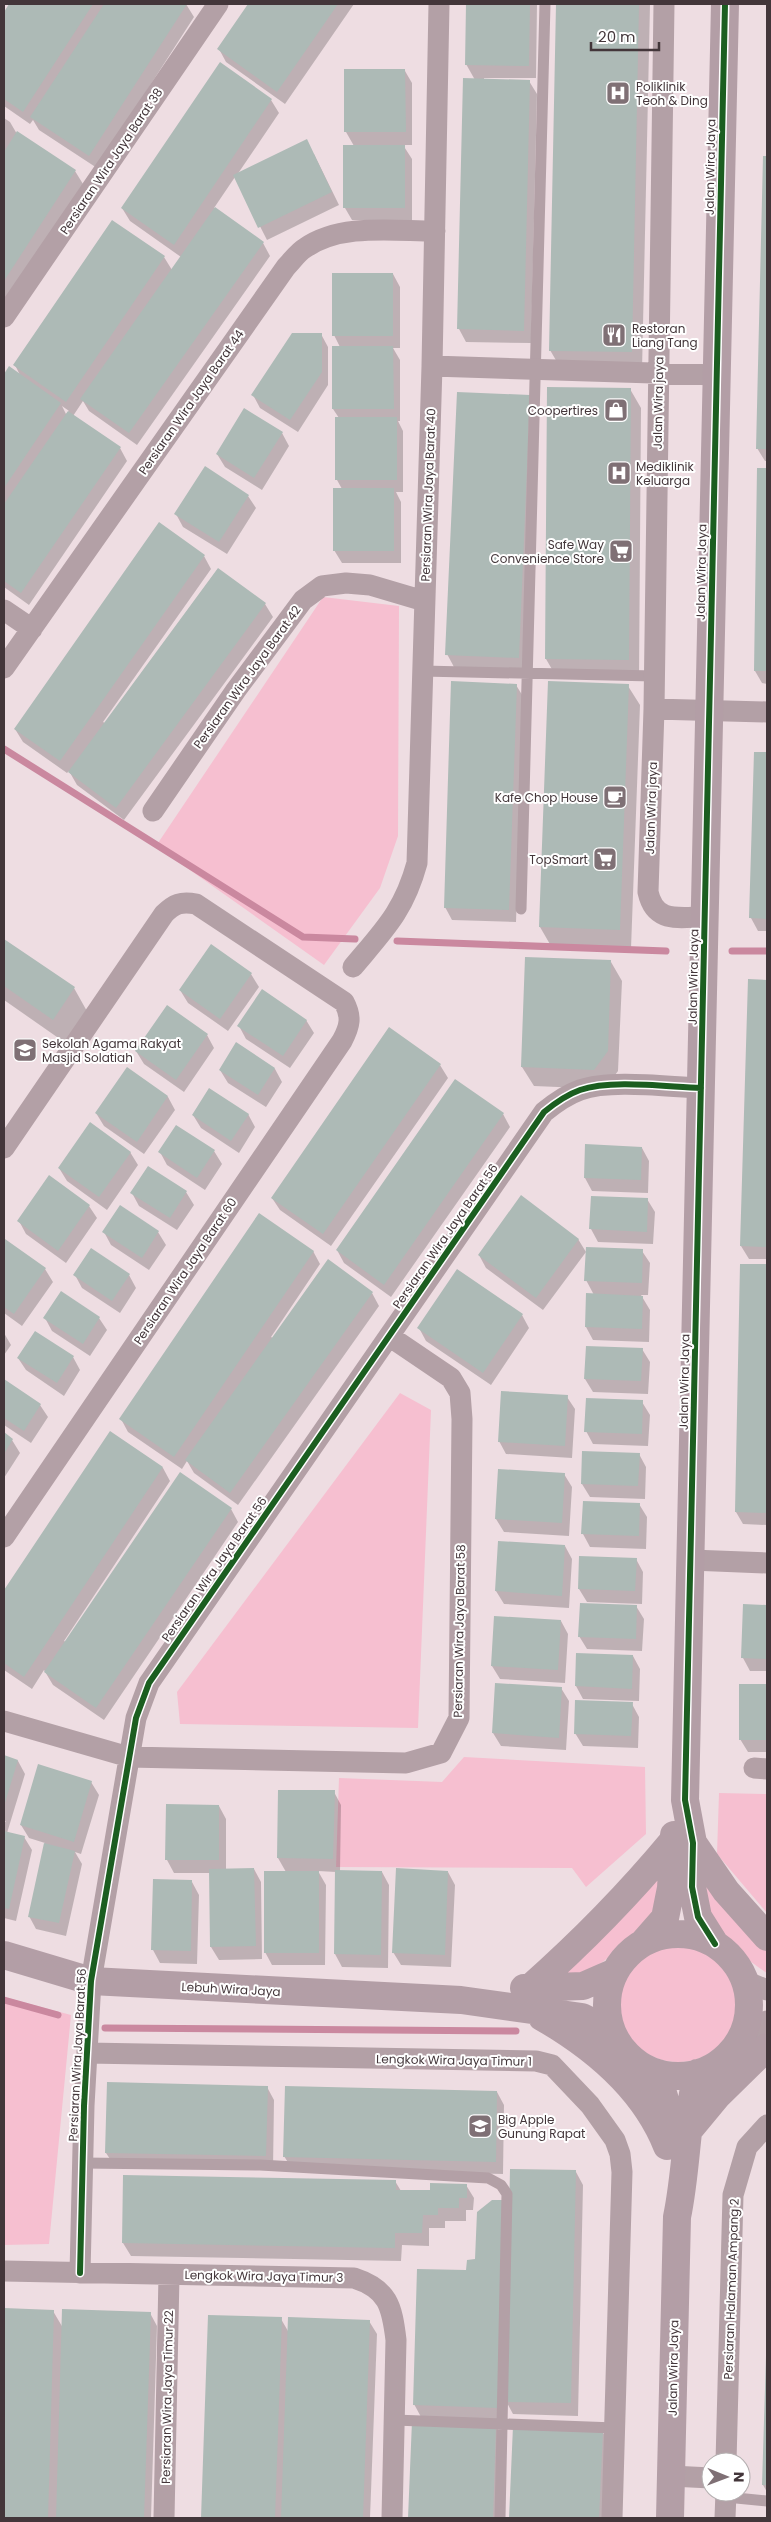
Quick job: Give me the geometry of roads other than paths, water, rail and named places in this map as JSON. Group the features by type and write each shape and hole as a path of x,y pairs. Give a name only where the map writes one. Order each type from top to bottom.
{"street":[{"name":"Persiaran Wira Jaya Barat 38","path":"4,317 218,4"},
{"name":"Persiaran Wira Jaya Barat 40","path":"353,967 396,914 410,889 417,863 432,366 439,4"},
{"name":"Jalan Wira jaya","path":"648,892 654,708 664,4"},
{"name":"Jalan Wira Jaya","path":"644,1942 665,1918 683,1842 685,1800 725,4"},
{"name":"Persiaran Wira Jaya Barat 44","path":"4,668 286,267 304,248 327,236 350,232 435,231"},
{"path":"432,366 717,375"},
{"name":"Persiaran Wira Jaya Barat 42","path":"153,811 236,690 303,600 322,586 346,583 370,585 424,601"},
{"path":"4,610 32,629"},
{"path":"654,708 767,712"},
{"name":"Jalan Wira Jaya","path":"648,892 655,911 665,916 706,917"},
{"name":"Persiaran Wira Jaya Barat 60","path":"4,1148 164,914 174,905 186,902 196,904 344,1002 350,1014 349,1029 342,1041 4,1537"},
{"name":"Persiaran Wira Jaya Barat 56","path":"80,2274 82,2162 91,1981 136,1718 149,1683 544,1112 561,1099 582,1089 604,1086 701,1088"},
{"name":"Persiaran Wira Jaya Barat 58","path":"4,1721 129,1757 406,1764 441,1753 459,1718 462,1419 460,1393 451,1378 389,1336"},
{"path":"691,1560 767,1563"},
{"path":"767,1937 683,1842 572,1951 531,2000 577,2037 634,2089 658,2122 678,2138 767,2046"},
{"name":"Jalan Wira Jaya","path":"683,1842 698,1918 714,1944"},
{"path":"684,1934 700,1937 714,1944 727,1954 756,1986 743,2034 732,2051 716,2065 698,2073 677,2076 657,2073 638,2064 623,2050 612,2032 608,2012 609,1991 615,1972 627,1955 644,1942 663,1935 684,1934"},
{"name":"Lebuh Wira Jaya","path":"4,1955 91,1981 461,2000 531,2000 583,1986 615,1972"},
{"name":"Lebuh Wira Jaya","path":"531,2000 582,2017 612,2032"},
{"path":"743,2034 767,2021"},
{"name":"Lengkok Wira Jaya Timur 1","path":"87,2053 536,2061 552,2065 590,2105 615,2140 620,2154 622,2172 612,2518"},
{"name":"Jalan Wira Jaya","path":"657,2073 678,2138"},
{"name":"Jalan Wira Jaya","path":"670,2518 677,2217 670,2185 678,2138 698,2073"},
{"name":"Persiaran Halaman Ampang 2","path":"726,2452 734,2195 746,2147 767,2125"},
{"name":"Lengkok Wira Jaya Timur 3","path":"4,2271 354,2278 371,2283 385,2296 394,2316 396,2340 392,2518"},
{"name":"Persiaran Wira Jaya Timur 22","path":"164,2518 169,2275"},
{"path":"671,2476 701,2478"}],"lane":[{"path":"521,909 545,4"},
{"path":"422,671 654,676"},
{"path":"82,2162 270,2166 488,2178 501,2185 507,2194 500,2518"},
{"path":"394,2420 615,2428"},
{"path":"726,2503 767,2501"}],"waterway":[{"path":"4,749 303,937 355,939"},
{"path":"397,941 666,951"},
{"path":"732,951 767,951"},
{"path":"4,2000 58,2015"},
{"path":"105,2028 516,2031"}],"place":[{"name":"Poliklinik Teoh & Ding","path":"618,93"},
{"name":"Restoran Liang Tang","path":"614,335"},
{"name":"Coopertires","path":"616,410"},
{"name":"Mediklinik Keluarga","path":"619,473"},
{"name":"Safe Way Convenience Store","path":"621,551"},
{"name":"Kafe Chop House","path":"615,797"},
{"name":"TopSmart","path":"605,859"},
{"name":"Sekolah Agama Rakyat Masjid Solatiah","path":"25,1050"},
{"name":"Big Apple Gunung Rapat","path":"480,2126"}]}
